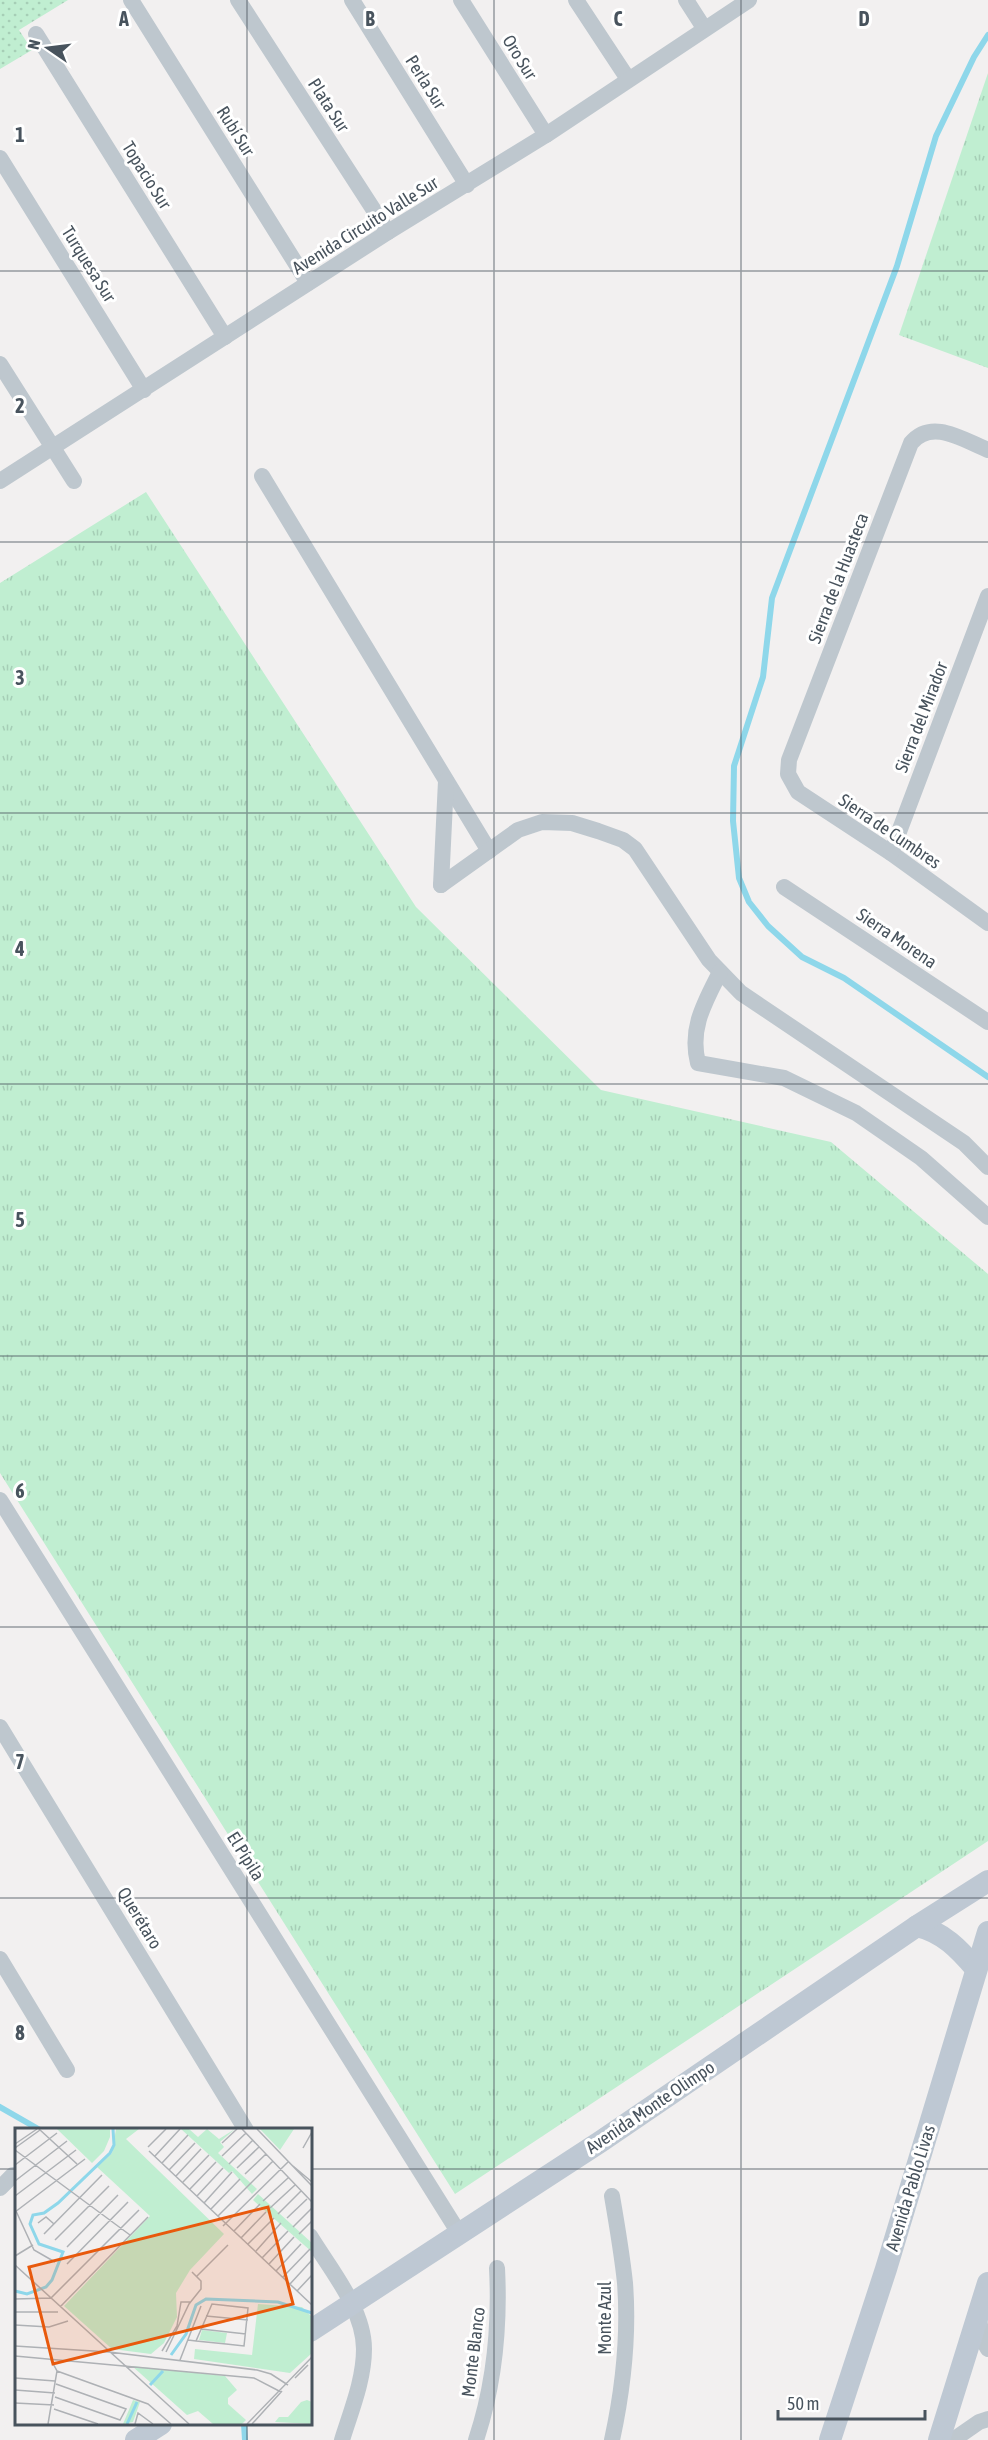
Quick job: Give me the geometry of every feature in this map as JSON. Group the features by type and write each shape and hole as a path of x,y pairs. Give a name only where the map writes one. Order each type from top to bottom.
{"street":[{"name":"Rubí Sur","path":"131,0 308,283"},
{"name":"Plata Sur","path":"238,0 388,232"},
{"name":"Perla Sur","path":"352,0 467,185"},
{"name":"Oro Sur","path":"461,0 546,135"},
{"path":"576,0 628,79"},
{"path":"686,0 704,28"},
{"name":"Avenida Circuito Valle Sur","path":"0,481 388,232 546,135 749,0"},
{"name":"Topacio Sur","path":"36,34 225,337"},
{"name":"Turquesa Sur","path":"0,158 144,390"},
{"path":"0,364 74,481"},
{"name":"Sierra de la Huasteca","path":"789,760 911,443 919,433 930,430 988,450"},
{"path":"262,476 489,851"},
{"name":"Sierra del Mirador","path":"891,853 988,596"},
{"name":"Sierra de Cumbres","path":"789,760 788,774 798,792 891,853 988,923"},
{"path":"447,781 441,885 518,830 542,822 572,823 623,840 635,849 709,960 741,993 964,1143 988,1167"},
{"name":"Sierra Morena","path":"784,886 988,1022"},
{"path":"720,972 699,1013 693,1046 698,1063 784,1078 856,1113 921,1158 988,1217"},
{"name":"El Pípila","path":"0,1500 459,2233"},
{"name":"Querétaro","path":"0,1727 245,2128"},
{"name":"Avenida Monte Olimpo","path":"312,2330 600,2142 917,1926 988,1881"},
{"path":"917,1926 929,1929 946,1938 976,1969"},
{"name":"Avenida Pablo Livas","path":"830,2440 886,2269 988,1934"},
{"path":"0,1959 67,2070"},
{"path":"0,2188 13,2175"},
{"name":"Monte Azul","path":"612,2196 625,2284 626,2338 612,2440"},
{"path":"312,2239 351,2304 362,2331 364,2347 362,2371 342,2440"},
{"name":"Monte Blanco","path":"476,2440 484,2415 497,2343 499,2317 497,2268"},
{"path":"939,2440 988,2283"},
{"path":"978,2313 983,2340 988,2349"},
{"path":"953,2440 979,2422 988,2419"},
{"path":"136,2440 159,2425"}],"green space":[{"path":"0,0 68,0 19,30 32,50 0,69"},
{"path":"988,73 988,368 899,335"},
{"path":"146,492 416,907 601,1090 831,1142 988,1274 988,1841 455,2194 0,1473 0,583"}],"waterway":[{"path":"988,35 974,57 936,136 897,266 772,598 763,677 734,766 733,821 739,878 749,902 768,926 802,957 844,978 988,1077"},
{"path":"0,2107 37,2128"},
{"path":"244,2425 245,2440"}]}
